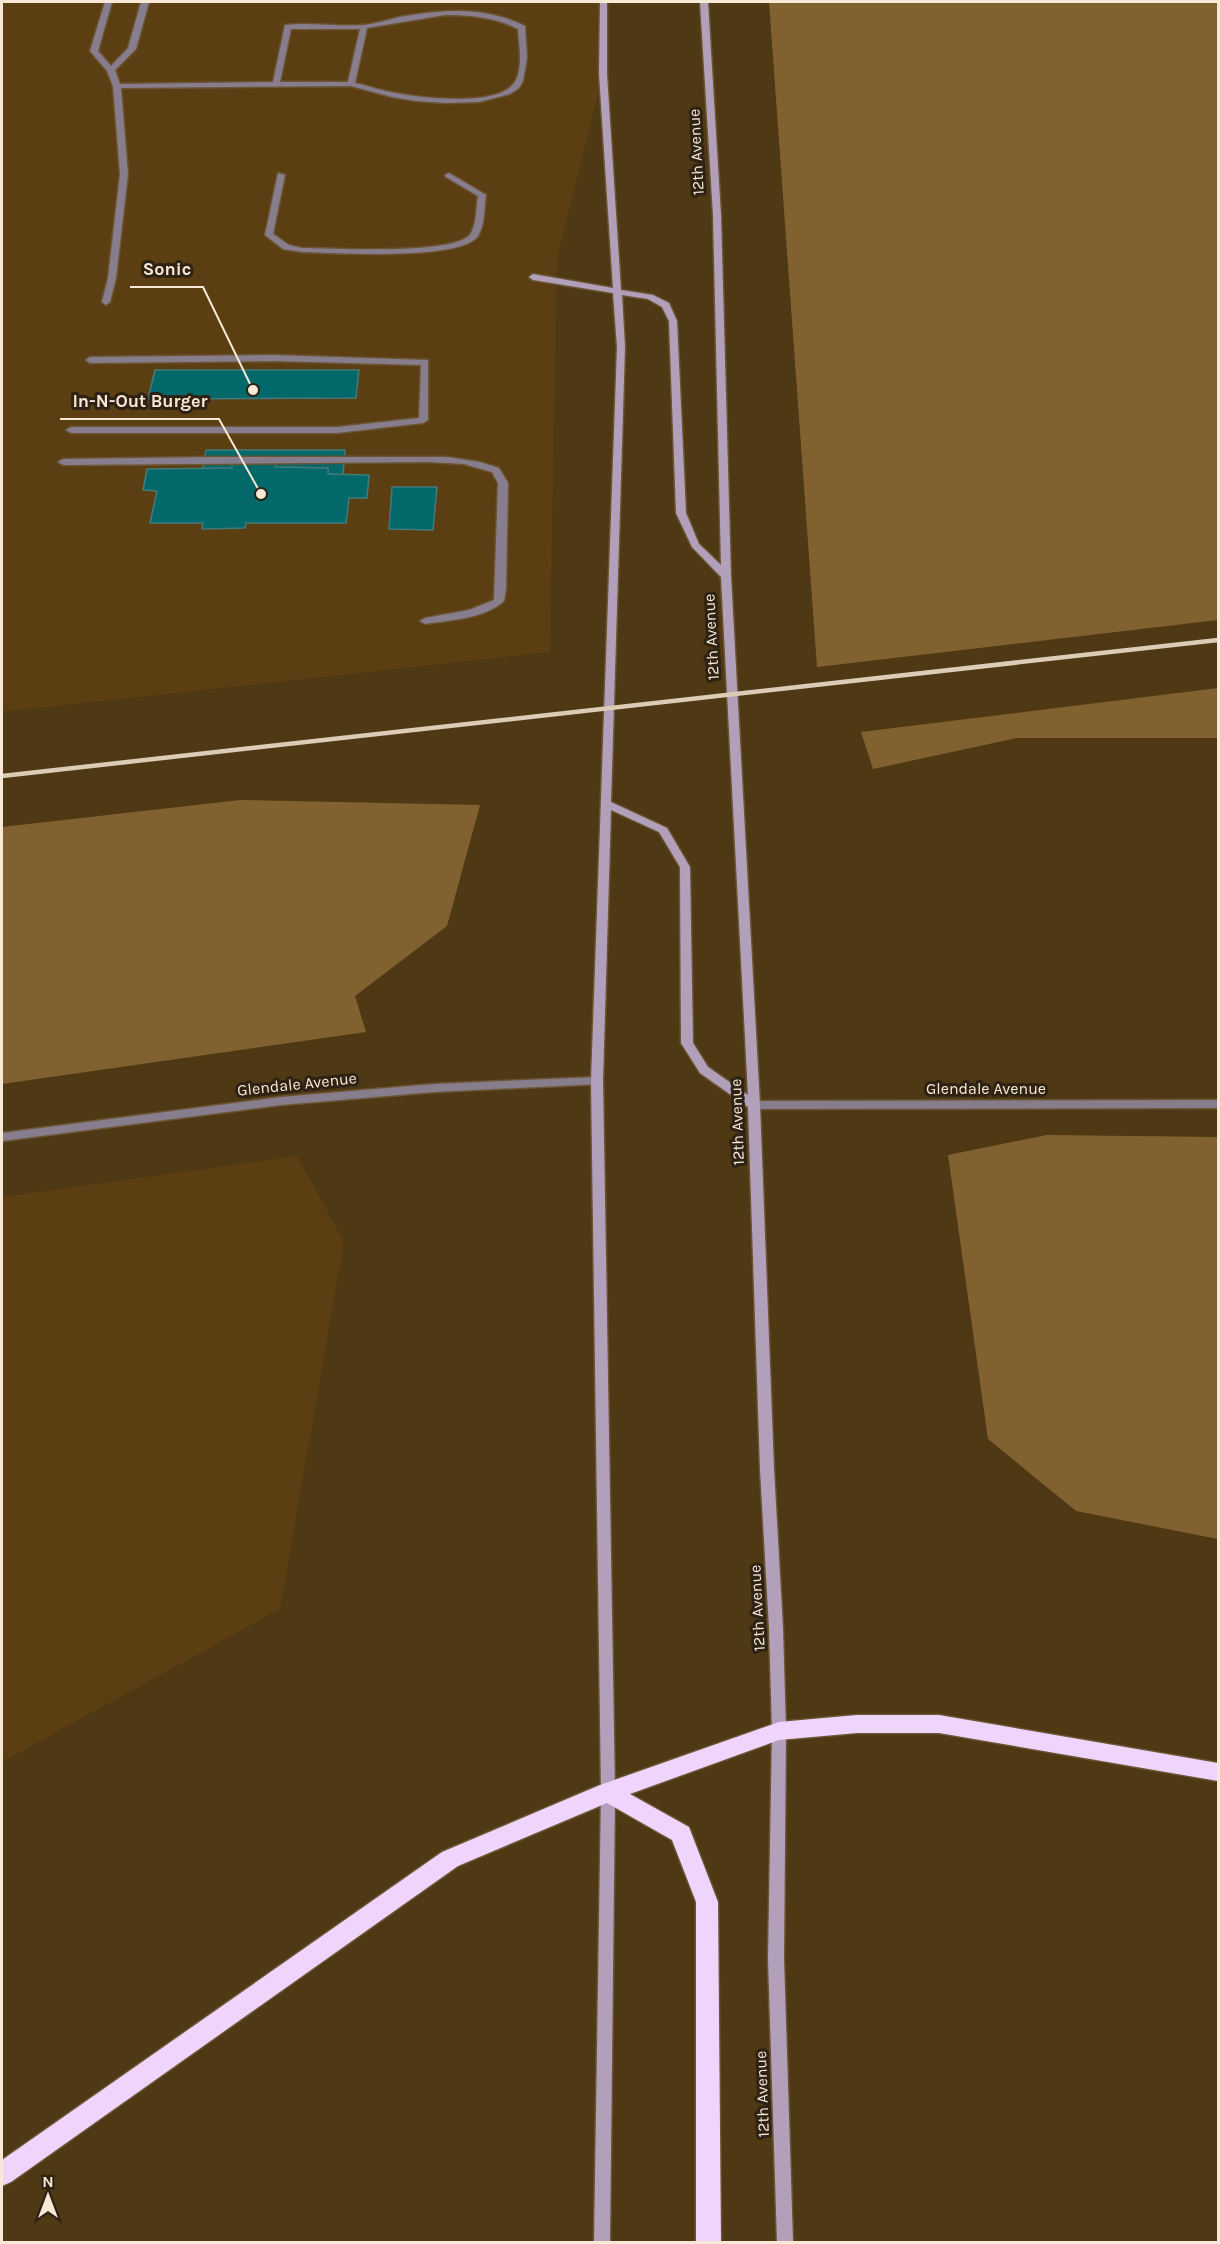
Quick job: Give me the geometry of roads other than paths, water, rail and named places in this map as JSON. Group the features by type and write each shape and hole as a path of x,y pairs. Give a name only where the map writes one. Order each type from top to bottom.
{"highway":[{"path":"2,2175 450,1859 608,1792 779,1731 857,1724 939,1724 1218,1772"},
{"path":"608,1792 681,1834 707,1902 710,2242"}],"main road":[{"path":"602,2242 608,1792 597,1081 621,346 603,74 603,2"},
{"name":"12th Avenue","path":"704,2 717,215 726,576 754,1105 779,1731 776,1959 785,2242"},
{"path":"533,277 650,297 666,305 674,321 681,513 695,544 726,576"},
{"path":"606,804 663,830 685,867 687,1043 704,1070 754,1105"}],"street":[{"path":"106,302 112,278 124,174 117,86 111,70 94,51 108,2"},
{"path":"111,70 132,49 146,2"},
{"path":"117,86 351,84 404,97 485,100 502,95 517,86 522,73 522,28 509,18 484,13 446,13 364,27 288,27 276,84"},
{"path":"351,84 364,27"},
{"path":"281,175 269,235 286,247 302,250 426,250 452,248 467,243 474,237 482,195 449,175"},
{"path":"71,430 337,430 423,420 425,362 274,358 90,360"},
{"path":"63,462 414,461 468,462 496,470 503,483 499,601 485,609 458,617 425,621"},
{"name":"Glendale Avenue","path":"2,1137 281,1101 434,1088 597,1081"},
{"name":"Glendale Avenue","path":"754,1105 1218,1104"}],"railway":[{"path":"2,776 1218,640"}],"place":[{"name":"Sonic","path":"253,390"},
{"name":"In-N-Out Burger","path":"261,494"}]}
